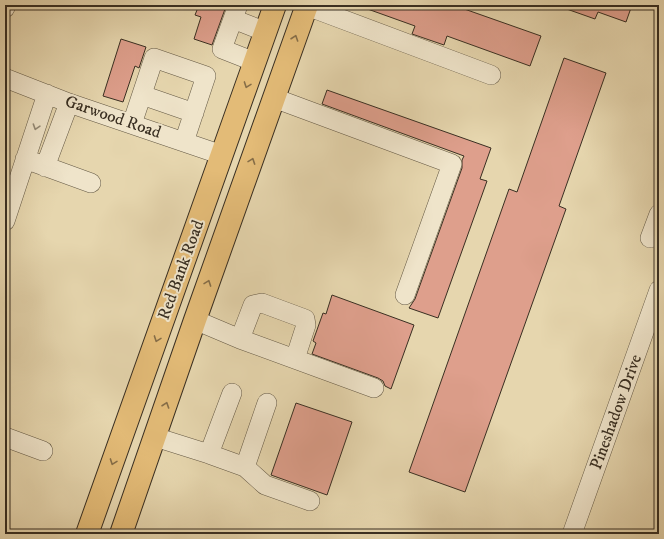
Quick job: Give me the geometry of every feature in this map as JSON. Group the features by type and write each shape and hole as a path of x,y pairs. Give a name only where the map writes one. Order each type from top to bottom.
{"main road":[{"name":"Red Bank Road","path":"87,534 275,5"},
{"name":"Red Bank Road","path":"121,534 195,320 307,6"},
{"path":"260,47 274,98"},
{"path":"222,156 238,201"}],"street":[{"path":"307,6 491,75"},
{"path":"235,12 222,49 260,47"},
{"path":"235,12 260,47"},
{"path":"132,124 154,58 206,76 184,142"},
{"name":"Garwood Road","path":"5,78 69,103 222,156"},
{"path":"5,222 47,94"},
{"path":"142,95 194,113"},
{"path":"274,98 452,164 406,295"},
{"path":"45,166 69,103"},
{"path":"25,159 91,183"},
{"path":"650,238 659,214"},
{"name":"Pineshadow Drive","path":"572,534 659,290"},
{"path":"240,339 253,305 262,303 305,318 306,325 295,359"},
{"path":"195,320 240,339 374,388"},
{"path":"209,454 232,393"},
{"path":"245,467 267,403"},
{"path":"5,437 43,451"},
{"path":"155,437 245,467 265,485 310,501"}],"building":[{"path":"199,5 214,5 225,9 212,45 194,39 201,17 195,15"},
{"path":"362,5 453,5 541,36 530,66 447,36 444,45 412,34 415,26 362,7"},
{"path":"562,5 632,5 626,22 598,12 595,19 561,7"},
{"path":"121,39 146,47 139,68 135,66 123,102 103,96"},
{"path":"564,58 606,73 559,206 566,209 465,492 409,472 509,189 517,192"},
{"path":"327,90 491,148 480,179 487,181 438,318 409,308 415,299 462,168 462,160 464,156 322,104"},
{"path":"332,295 414,325 391,389 385,386 383,381 378,378 312,354 316,343 313,341 323,313 326,314"},
{"path":"296,403 352,422 327,495 271,475"}]}
